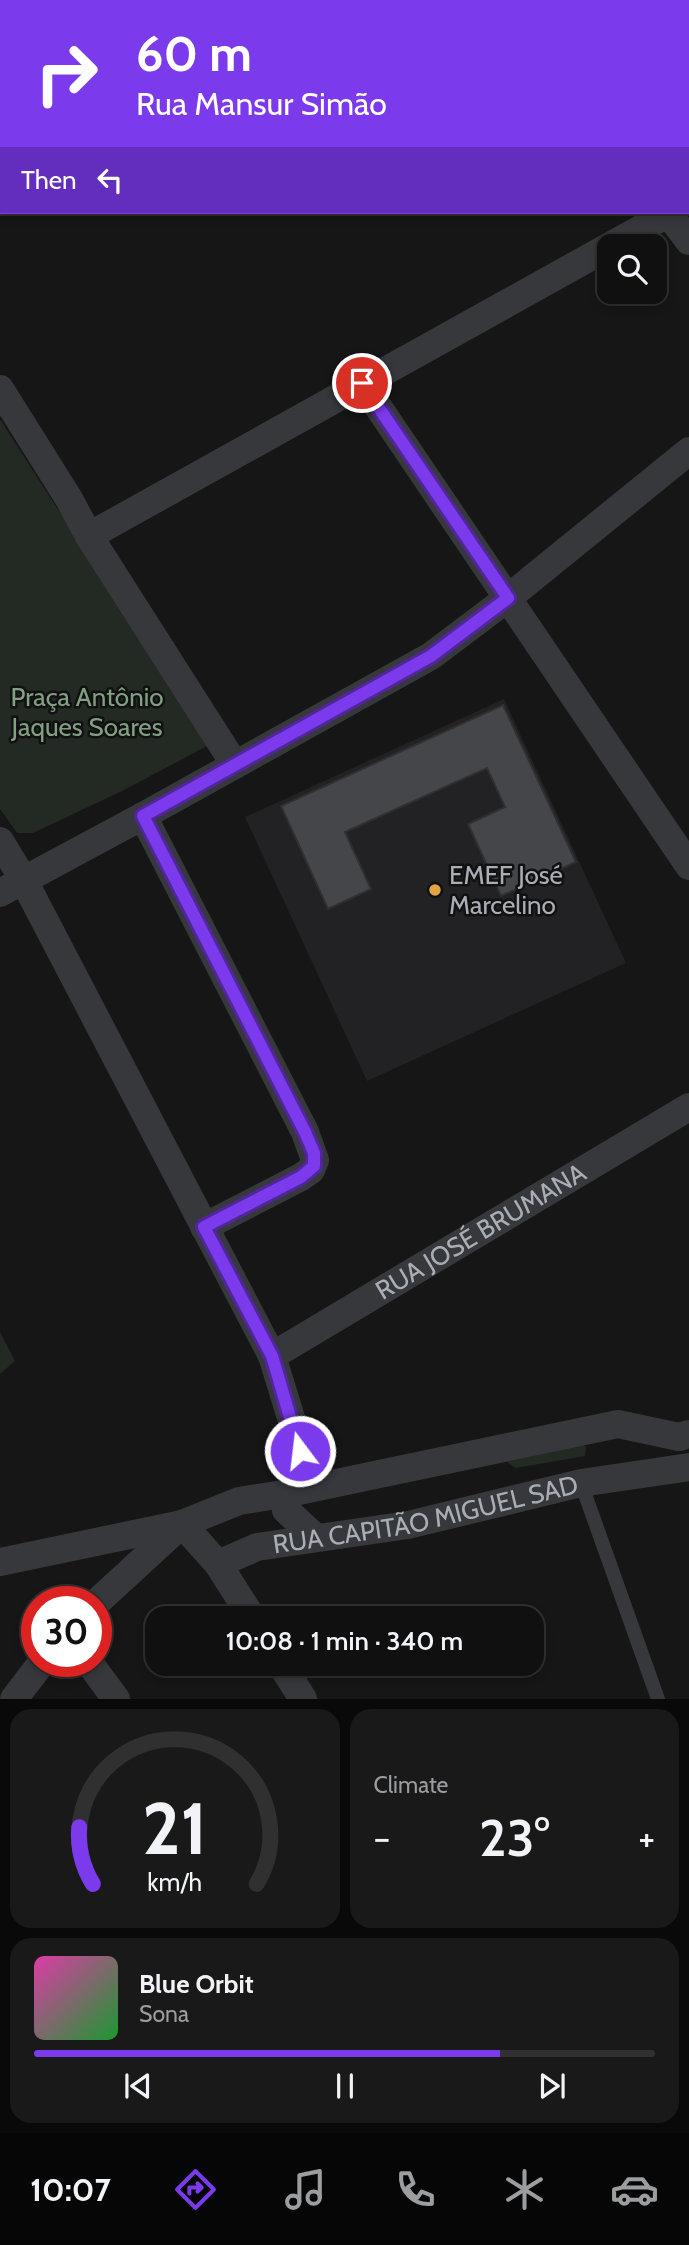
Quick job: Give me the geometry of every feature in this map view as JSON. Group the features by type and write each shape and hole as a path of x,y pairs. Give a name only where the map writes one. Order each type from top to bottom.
{"street":[{"path":"89,536 666,214"},
{"path":"679,214 689,242"},
{"path":"362,383 689,866"},
{"path":"0,389 89,536 235,765"},
{"path":"12,886 431,656 508,598 689,451"},
{"path":"143,816 305,1132 315,1160 311,1170 301,1177 204,1227"},
{"path":"0,841 12,886 204,1227 272,1356 296,1434 303,1468 289,1493 286,1510 316,1538"},
{"name":"RUA JOSÉ BRUMANA","path":"272,1356 689,1107"},
{"name":"RUA CAPITÃO MIGUEL SAD","path":"0,1563 182,1524 239,1501 289,1493 618,1424 686,1437"},
{"name":"RUA CAPITÃO MIGUEL SAD","path":"218,1564 257,1547 408,1525 581,1483 689,1467"},
{"path":"112,1588 182,1524 218,1564 245,1606"},
{"path":"289,1676 303,1699"},
{"path":"14,1699 31,1677"},
{"path":"100,1677 116,1699"}],"lane":[{"path":"581,1483 658,1699"}],"shaded area":[{"name":"EMEF José Marcelino","path":"504,699 626,963 367,1081 245,817"}],"green space":[{"name":"Praça Antônio Jaques Soares","path":"0,419 96,563 209,745 122,791 33,833 17,833 0,809"},
{"path":"0,1332 15,1361 0,1374"},
{"path":"576,1441 586,1447 585,1456 516,1468 507,1462 511,1453"}],"building":[{"path":"503,705 576,862 501,896 468,824 505,807 487,768 345,832 371,889 328,909 281,806"}],"place":[{"name":"EMEF José Marcelino","path":"435,890"}],"route":[{"path":"300,1451 272,1356 204,1227 301,1177 314,1166 314,1153 143,816 431,656 508,598 362,383"}]}
